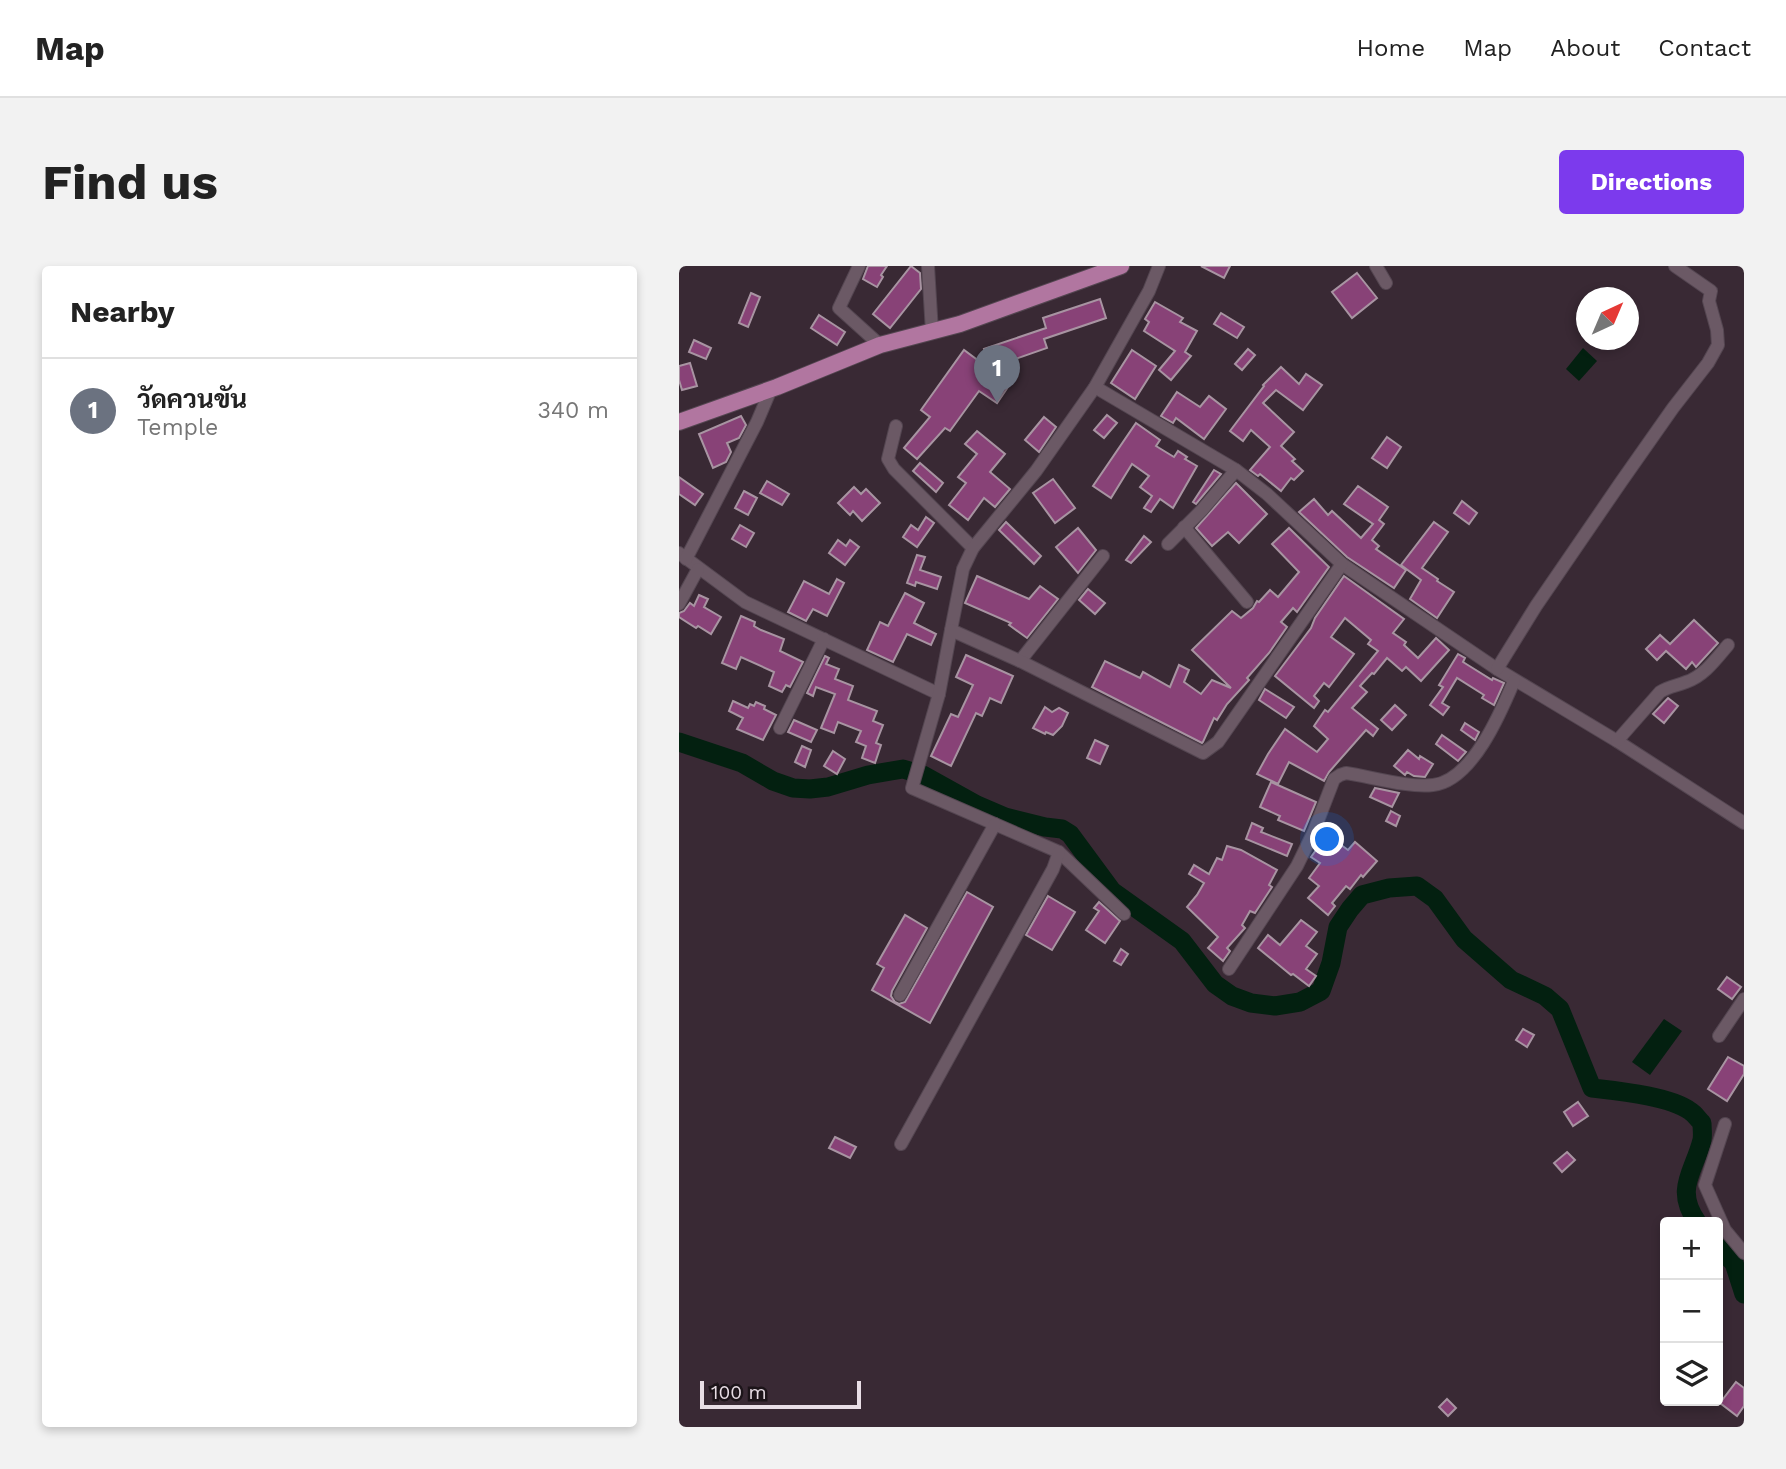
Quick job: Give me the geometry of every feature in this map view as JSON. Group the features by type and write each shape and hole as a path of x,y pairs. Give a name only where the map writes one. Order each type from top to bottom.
{"main road":[{"path":"679,422 880,345 960,324 1121,266"}],"street":[{"path":"859,266 839,308 880,345"},
{"path":"928,266 932,332"},
{"path":"1124,914 1059,852 912,788 939,694 963,569 973,548 1036,471 1095,387 1149,291 1159,266"},
{"path":"1376,266 1386,283"},
{"path":"1497,669 1536,606 1718,345 1709,301 1711,291 1675,266"},
{"path":"1095,387 1236,470 1342,564 1514,681 1617,741 1744,823"},
{"path":"771,389 757,422 683,556 745,602 939,694"},
{"path":"895,426 888,459 894,469 973,548"},
{"path":"1168,544 1236,470"},
{"path":"1184,527 1247,602"},
{"path":"1020,661 1103,556"},
{"path":"951,630 1020,661 1203,753 1218,742 1342,564"},
{"path":"679,604 698,569"},
{"path":"780,728 824,639"},
{"path":"1617,741 1660,692 1699,675 1728,645"},
{"path":"1229,969 1297,866 1334,779 1346,773 1417,786 1443,784 1481,747 1514,681"},
{"path":"900,995 995,824"},
{"path":"901,1144 1053,869 1059,852"},
{"path":"1719,1036 1744,999"},
{"path":"1725,1124 1705,1185 1725,1230 1744,1253"}],"shaded area":[{"path":"1581,350 1585,350 1597,361 1579,381 1566,369"},
{"path":"1664,1019 1682,1031 1650,1075 1632,1062"}],"building":[{"path":"868,266 887,266 877,287 863,279"},
{"path":"911,266 920,273 921,289 890,328 873,314"},
{"path":"1201,266 1230,266 1224,278"},
{"path":"1357,273 1377,298 1352,318 1332,292"},
{"path":"751,293 760,297 748,327 739,323"},
{"path":"1100,299 1106,318 1044,339 1047,348 998,365 991,375 1008,387 997,403 979,391 950,431 945,428 917,459 904,448 930,417 921,410 964,350 991,370 984,349 1046,328 1043,318"},
{"path":"1155,302 1183,318 1180,322 1197,331 1185,352 1191,356 1171,380 1159,370 1175,351 1144,331 1149,322 1145,319"},
{"path":"1221,313 1244,327 1237,338 1214,324"},
{"path":"819,315 845,332 837,345 811,328"},
{"path":"694,340 711,348 706,359 689,352"},
{"path":"1248,349 1255,355 1242,370 1235,364"},
{"path":"1132,350 1156,366 1135,399 1111,383"},
{"path":"690,363 697,386 682,390 679,366"},
{"path":"1281,367 1299,384 1306,374 1322,385 1303,410 1276,390 1263,403 1294,432 1281,446 1303,471 1294,480 1291,478 1281,491 1260,474 1258,476 1250,470 1270,447 1251,430 1243,441 1230,431 1263,385"},
{"path":"1177,392 1200,407 1209,396 1226,409 1204,439 1176,418 1173,423 1161,416"},
{"path":"1107,415 1117,423 1104,438 1094,430"},
{"path":"741,416 746,425 739,438 727,443 731,452 726,462 713,468 699,434"},
{"path":"1044,417 1056,427 1039,452 1025,440"},
{"path":"1136,423 1160,440 1156,446 1174,457 1178,451 1197,466 1173,508 1160,499 1151,512 1144,508 1152,496 1140,487 1149,476 1132,464 1111,498 1093,486"},
{"path":"977,431 1005,454 990,472 1010,489 995,507 984,498 968,520 949,505 966,483 958,477 977,454 965,444"},
{"path":"1387,437 1401,447 1387,468 1372,458"},
{"path":"920,463 943,483 936,492 913,471"},
{"path":"1214,470 1221,474 1196,504 1193,502"},
{"path":"679,477 703,494 695,505 679,494"},
{"path":"1053,479 1075,508 1055,523 1033,493"},
{"path":"767,481 789,494 782,505 760,493"},
{"path":"1236,483 1267,514 1239,543 1228,532 1212,546 1196,528"},
{"path":"1358,486 1388,507 1379,520 1384,524 1372,540 1379,546 1376,549 1406,570 1394,588 1347,557 1299,512 1314,499 1328,515 1332,511 1361,538 1373,524 1344,504"},
{"path":"854,487 861,494 866,489 880,503 862,521 853,511 850,515 838,503"},
{"path":"744,491 757,498 748,515 735,508"},
{"path":"1462,501 1477,513 1469,524 1454,513"},
{"path":"926,517 934,523 917,547 903,537 911,525 918,530"},
{"path":"1006,522 1041,556 1034,564 999,530"},
{"path":"1434,522 1448,532 1422,568 1454,592 1437,618 1410,599 1421,580 1401,565"},
{"path":"740,525 754,533 746,547 732,539"},
{"path":"1078,528 1096,550 1078,573 1056,547"},
{"path":"1289,528 1329,567 1297,612 1293,608 1281,622 1287,627 1217,720 1214,718 1202,743 1092,687 1105,661 1140,678 1143,672 1170,687 1179,665 1189,670 1184,682 1201,694 1212,680 1231,688 1192,650 1232,611 1241,618 1270,590 1278,597 1299,572 1272,544"},
{"path":"1144,536 1151,542 1131,563 1126,560"},
{"path":"838,540 846,546 850,540 859,547 845,565 829,553"},
{"path":"917,555 925,557 920,570 941,577 937,589 916,582 915,586 907,583"},
{"path":"977,576 1029,599 1040,586 1058,599 1027,638 1009,625 1011,623 965,603"},
{"path":"1344,576 1404,619 1393,633 1406,642 1404,645 1418,658 1436,638 1449,650 1421,681 1406,667 1402,671 1387,658 1360,686 1367,692 1352,708 1378,729 1373,736 1366,730 1324,781 1289,762 1278,784 1257,774 1285,729 1317,752 1328,739 1314,726 1378,651 1368,644 1371,640 1345,618 1331,637 1354,654 1329,687 1324,683 1314,696 1319,701 1314,708 1275,676 1311,628"},
{"path":"837,579 844,583 827,616 813,609 806,621 788,612 804,581 829,594"},
{"path":"1088,589 1105,603 1095,614 1079,600"},
{"path":"905,593 924,603 914,623 936,634 931,645 907,634 893,662 867,650 880,622 888,626"},
{"path":"699,595 708,599 704,607 721,617 711,634 679,617 679,613 690,603 694,606"},
{"path":"741,616 755,622 754,626 761,630 784,639 780,651 803,662 790,687 786,685 782,692 769,686 774,672 741,657 736,669 722,663"},
{"path":"1694,620 1718,643 1696,667 1692,662 1686,669 1666,651 1657,660 1646,649 1660,635 1670,644"},
{"path":"1458,654 1465,658 1463,662 1492,680 1493,678 1504,683 1494,705 1482,698 1484,695 1457,678 1442,703 1449,707 1443,715 1430,705 1443,687 1439,685"},
{"path":"966,655 1013,676 1001,703 990,698 982,716 976,713 951,766 931,756 951,714 958,717 973,685 956,677"},
{"path":"825,656 829,658 826,664 839,669 835,679 853,686 848,700 877,711 873,721 883,725 876,743 881,745 875,763 862,758 866,746 856,742 861,731 838,722 834,733 821,728 835,694 816,687 813,696 807,693"},
{"path":"1265,689 1294,707 1286,718 1259,700"},
{"path":"1668,698 1678,706 1664,723 1653,714"},
{"path":"733,701 748,708 756,702 776,715 763,740 737,729 743,718 729,711"},
{"path":"1395,705 1406,715 1392,730 1381,720"},
{"path":"1045,707 1052,712 1059,708 1068,713 1062,726 1053,735 1033,728"},
{"path":"794,720 817,730 811,742 788,732"},
{"path":"1465,723 1479,732 1475,740 1461,730"},
{"path":"1442,735 1466,752 1458,761 1436,744"},
{"path":"1095,740 1108,746 1100,764 1087,758"},
{"path":"802,746 811,750 805,767 795,762"},
{"path":"1408,750 1419,759 1420,756 1433,764 1425,777 1407,772 1405,775 1394,766"},
{"path":"833,751 845,759 837,774 824,766"},
{"path":"1271,782 1316,802 1304,831 1278,820 1280,816 1260,807"},
{"path":"1375,788 1399,793 1392,807 1370,797"},
{"path":"1391,811 1400,816 1396,826 1386,821"},
{"path":"1252,823 1263,828 1261,832 1292,844 1287,856 1246,839"},
{"path":"1333,839 1348,850 1355,842 1377,861 1350,889 1346,886 1332,903 1335,906 1328,915 1308,898 1319,886 1309,878 1320,863 1311,857 1319,846 1325,850"},
{"path":"1227,846 1241,850 1277,870 1269,885 1272,887 1255,913 1250,911 1242,925 1245,928 1227,948 1230,951 1223,961 1208,948 1218,937 1187,907 1204,883 1189,874 1194,865 1209,874 1217,858 1222,860"},
{"path":"967,892 993,907 930,1023 872,990 884,968 877,964 905,915 927,928 892,991 891,996 895,1002 905,1002"},
{"path":"1048,896 1075,912 1052,950 1026,935"},
{"path":"1099,902 1120,921 1105,943 1086,930 1099,911 1094,908"},
{"path":"1301,920 1317,932 1306,946 1317,954 1306,969 1316,976 1309,986 1258,948 1268,935 1280,945"},
{"path":"1121,949 1128,954 1121,965 1114,961"},
{"path":"1727,977 1741,987 1732,999 1718,989"},
{"path":"1523,1029 1534,1035 1527,1047 1516,1040"},
{"path":"1728,1057 1744,1066 1744,1074 1727,1101 1708,1089"},
{"path":"1578,1102 1588,1116 1573,1126 1564,1112"},
{"path":"835,1137 856,1147 850,1158 829,1148"},
{"path":"1567,1152 1575,1160 1562,1172 1554,1163"},
{"path":"1736,1382 1744,1388 1744,1406 1737,1416 1723,1405 1723,1399"},
{"path":"1447,1399 1456,1408 1448,1416 1439,1407"}],"waterway":[{"path":"679,742 742,763 773,781 793,788 828,787 868,775 903,769 923,775 1005,817 1062,829 1070,834 1112,891 1182,941 1215,984 1232,996 1251,1003 1275,1006 1300,1002 1321,991 1331,963 1338,927 1362,895 1389,888 1417,886 1435,899 1464,939 1511,980 1545,996 1560,1009 1592,1088 1643,1095 1670,1102 1690,1111 1702,1123 1702,1140 1686,1190 1694,1217"},
{"path":"1723,1252 1734,1263 1744,1294"}],"place":[{"name":"วัดควนขัน","path":"997,403"}]}
